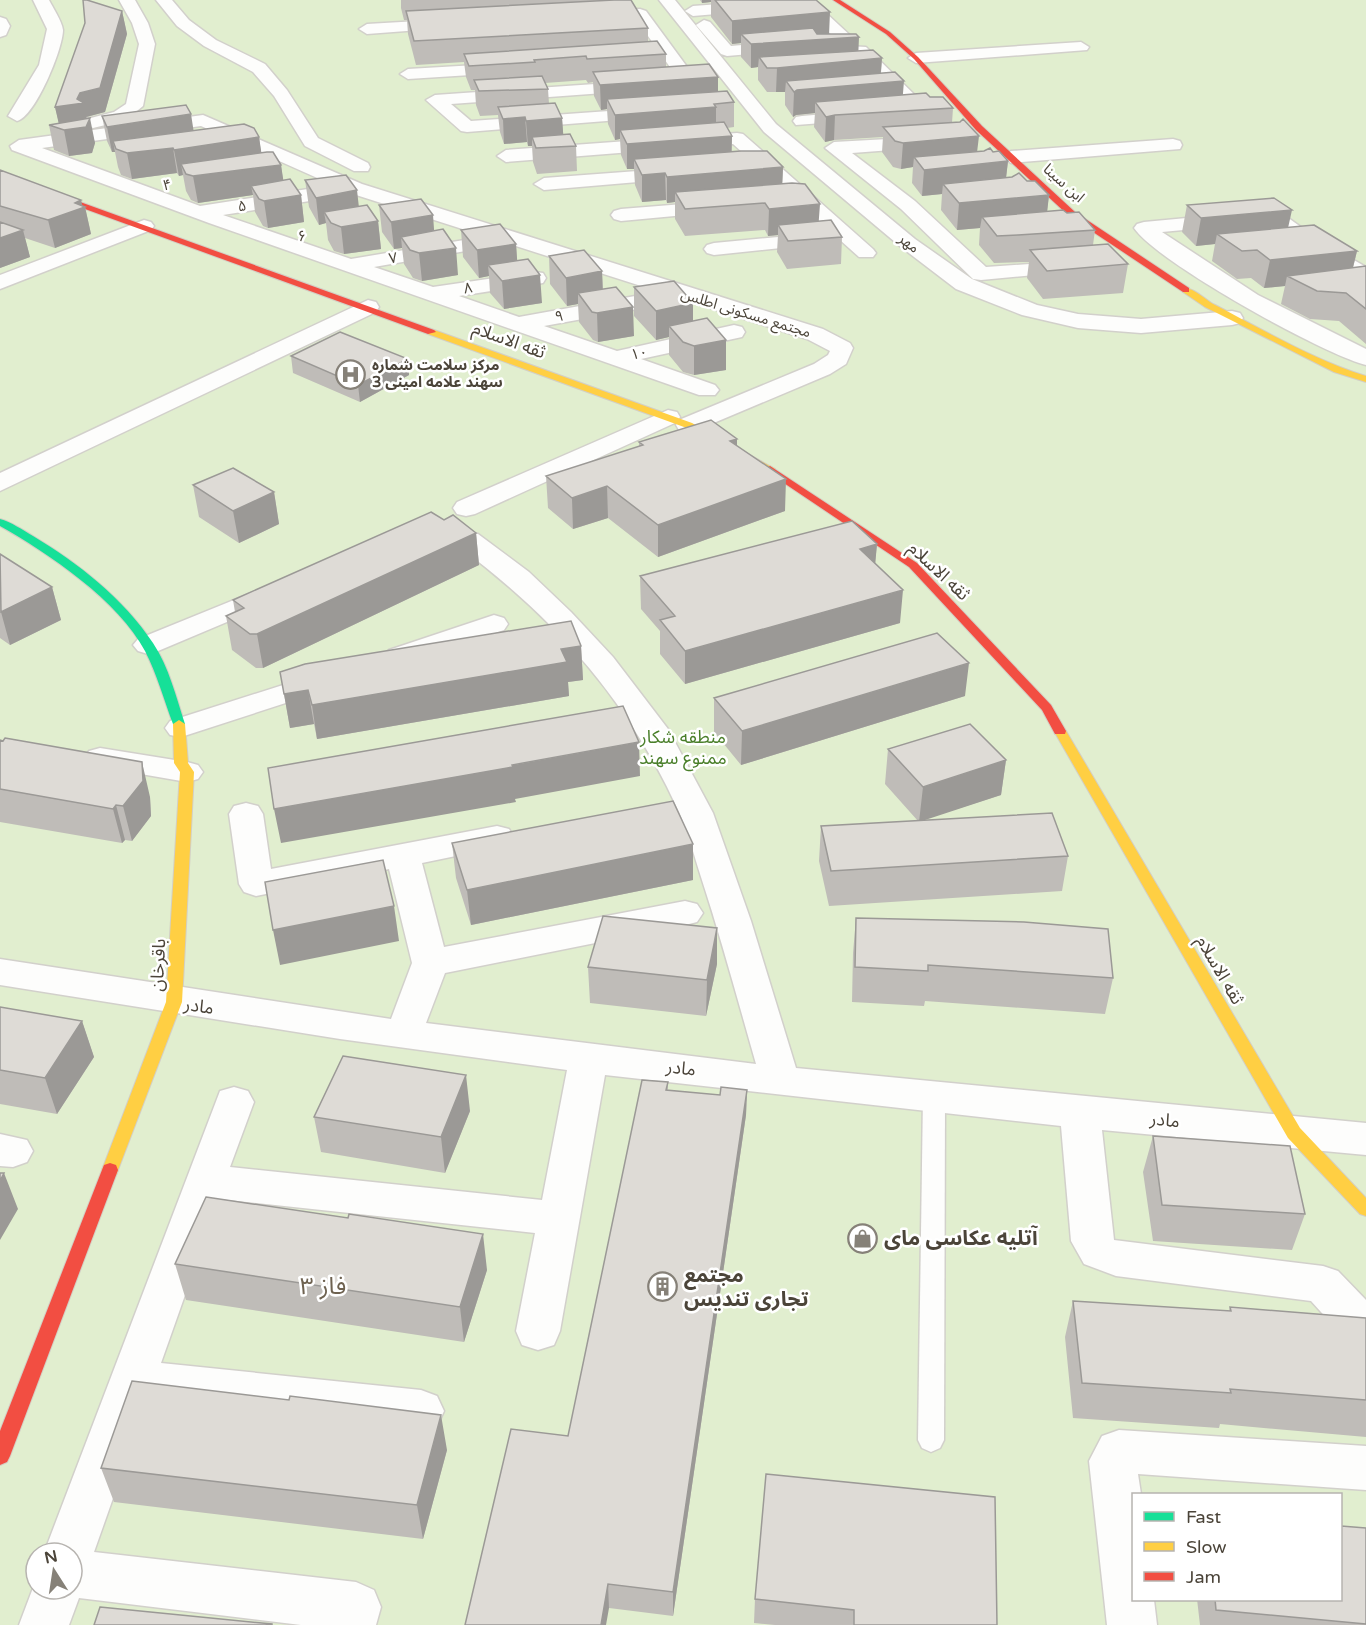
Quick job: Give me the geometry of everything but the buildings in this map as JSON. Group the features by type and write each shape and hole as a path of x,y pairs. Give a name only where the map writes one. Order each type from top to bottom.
{"street":[{"path":"7,122 46,65 55,29 41,0"},
{"path":"39,126 105,121 120,116 134,106 147,44 140,22 127,0"},
{"path":"164,0 183,23 210,43 259,68 281,94 311,142 345,161 378,174"},
{"name":"مهر","path":"667,0 770,128 964,284 1030,310 1078,321 1141,326 1232,318"},
{"name":"ابن سینا","path":"836,0 888,33 918,61 980,128 1072,214 1208,305 1337,370 1366,380"},
{"path":"805,2 847,41 727,51 709,33 688,5 805,2"},
{"path":"581,17 640,14 690,82 435,100 467,127 672,112"},
{"path":"0,22 2,26 0,32"},
{"path":"367,29 393,33 474,23"},
{"path":"804,25 828,23"},
{"path":"709,33 733,31"},
{"path":"631,35 654,33"},
{"path":"854,68 1081,47"},
{"path":"736,58 860,50 921,111 802,121"},
{"path":"649,59 672,57"},
{"path":"408,75 522,67"},
{"path":"454,72 462,98"},
{"path":"876,90 899,88"},
{"path":"555,92 586,149"},
{"path":"729,108 752,106"},
{"path":"355,188 203,120 19,146 280,241 707,390"},
{"path":"506,156 737,138 866,253"},
{"path":"211,145 246,140"},
{"path":"940,142 834,148 908,205 942,240 981,274 1085,266"},
{"path":"1011,157 1173,145"},
{"path":"73,166 108,160"},
{"path":"267,170 302,165"},
{"path":"746,169 769,167"},
{"path":"543,184 698,172"},
{"name":"ثقه الاسلام","path":"0,175 678,421 754,458 913,565 1047,708 1294,1133 1366,1209"},
{"path":"875,179 898,177"},
{"name":"۴","path":"138,189 173,184"},
{"name":"مجتمع مسکونی اطلس","path":"355,188 815,334 843,348 838,359 822,369 678,421"},
{"name":"۵","path":"200,212 355,188"},
{"path":"432,194 454,202"},
{"path":"784,202 807,200"},
{"path":"868,209 930,203"},
{"path":"621,215 737,206"},
{"path":"1366,276 1312,244 1273,216 1144,228 1178,256 1320,338 1366,358"},
{"path":"0,283 144,226"},
{"name":"۶","path":"280,241 315,234"},
{"path":"714,249 848,237"},
{"path":"942,240 965,237"},
{"path":"1279,247 1312,244"},
{"name":"۷","path":"351,265 470,245"},
{"path":"1140,260 1212,253"},
{"name":"۸","path":"432,293 539,277"},
{"path":"1343,288 1366,285"},
{"path":"1253,299 1287,295"},
{"name":"۹","path":"519,324 635,303"},
{"path":"0,483 368,307"},
{"name":"۱۰","path":"616,358 734,332"},
{"path":"1320,338 1354,332"},
{"path":"466,508 678,421"},
{"name":"باقرخان","path":"0,522 38,541 110,600 148,645 181,728 181,763 187,772 174,1002 0,1456"},
{"path":"468,540 519,578 561,618 602,663 652,729 696,813 733,921 780,1080"},
{"path":"148,645 298,581"},
{"path":"181,728 494,624"},
{"path":"70,753 187,772"},
{"path":"246,814 256,884 526,831"},
{"path":"403,855 430,963 404,1033"},
{"path":"430,963 685,913"},
{"name":"مادر","path":"0,972 174,1002 589,1058 780,1080 1366,1139"},
{"path":"538,1331 589,1058"},
{"path":"73,1541 234,1102"},
{"path":"1080,1111 1092,1241 1099,1252 1116,1258 1323,1284 1366,1329"},
{"path":"205,1181 560,1219"},
{"path":"132,1380 421,1411"},
{"path":"1132,1625 1113,1461 1119,1451 1366,1468"},
{"path":"84,1574 356,1607 351,1625"},
{"path":"44,1625 53,1601"}],"lane":[{"path":"931,1440 934,1096"}],"green space":[{"name":"منطقه شکار ممنوع سهند","path":"0,0 1366,0 1366,1625 0,1625"}],"traffic: fast":[{"path":"0,522 61,559 99,590 132,624 147,643 156,660 179,724"}],"traffic: slow":[{"path":"1186,290 1208,305 1337,370 1366,379"},
{"path":"431,332 688,425 770,469"},
{"path":"110,1170 174,1002 187,772 181,763 179,724"},
{"path":"1060,731 1294,1133 1366,1209"}],"traffic: jam":[{"path":"836,0 888,33 916,58 979,128 1072,214 1186,290"},
{"path":"0,175 431,332"},
{"path":"770,469 913,565 1047,708 1060,731"},
{"path":"0,1456 110,1170"}],"place":[{"name":"مرکز سلامت شماره 3 سهند علامه امینی","path":"351,374"},
{"name":"آتلیه عکاسی مای","path":"863,1238"},
{"name":"مجتمع تجاری تندیس","path":"663,1287"}],"district":[{"name":"فاز ۳","path":"323,1286"}]}
